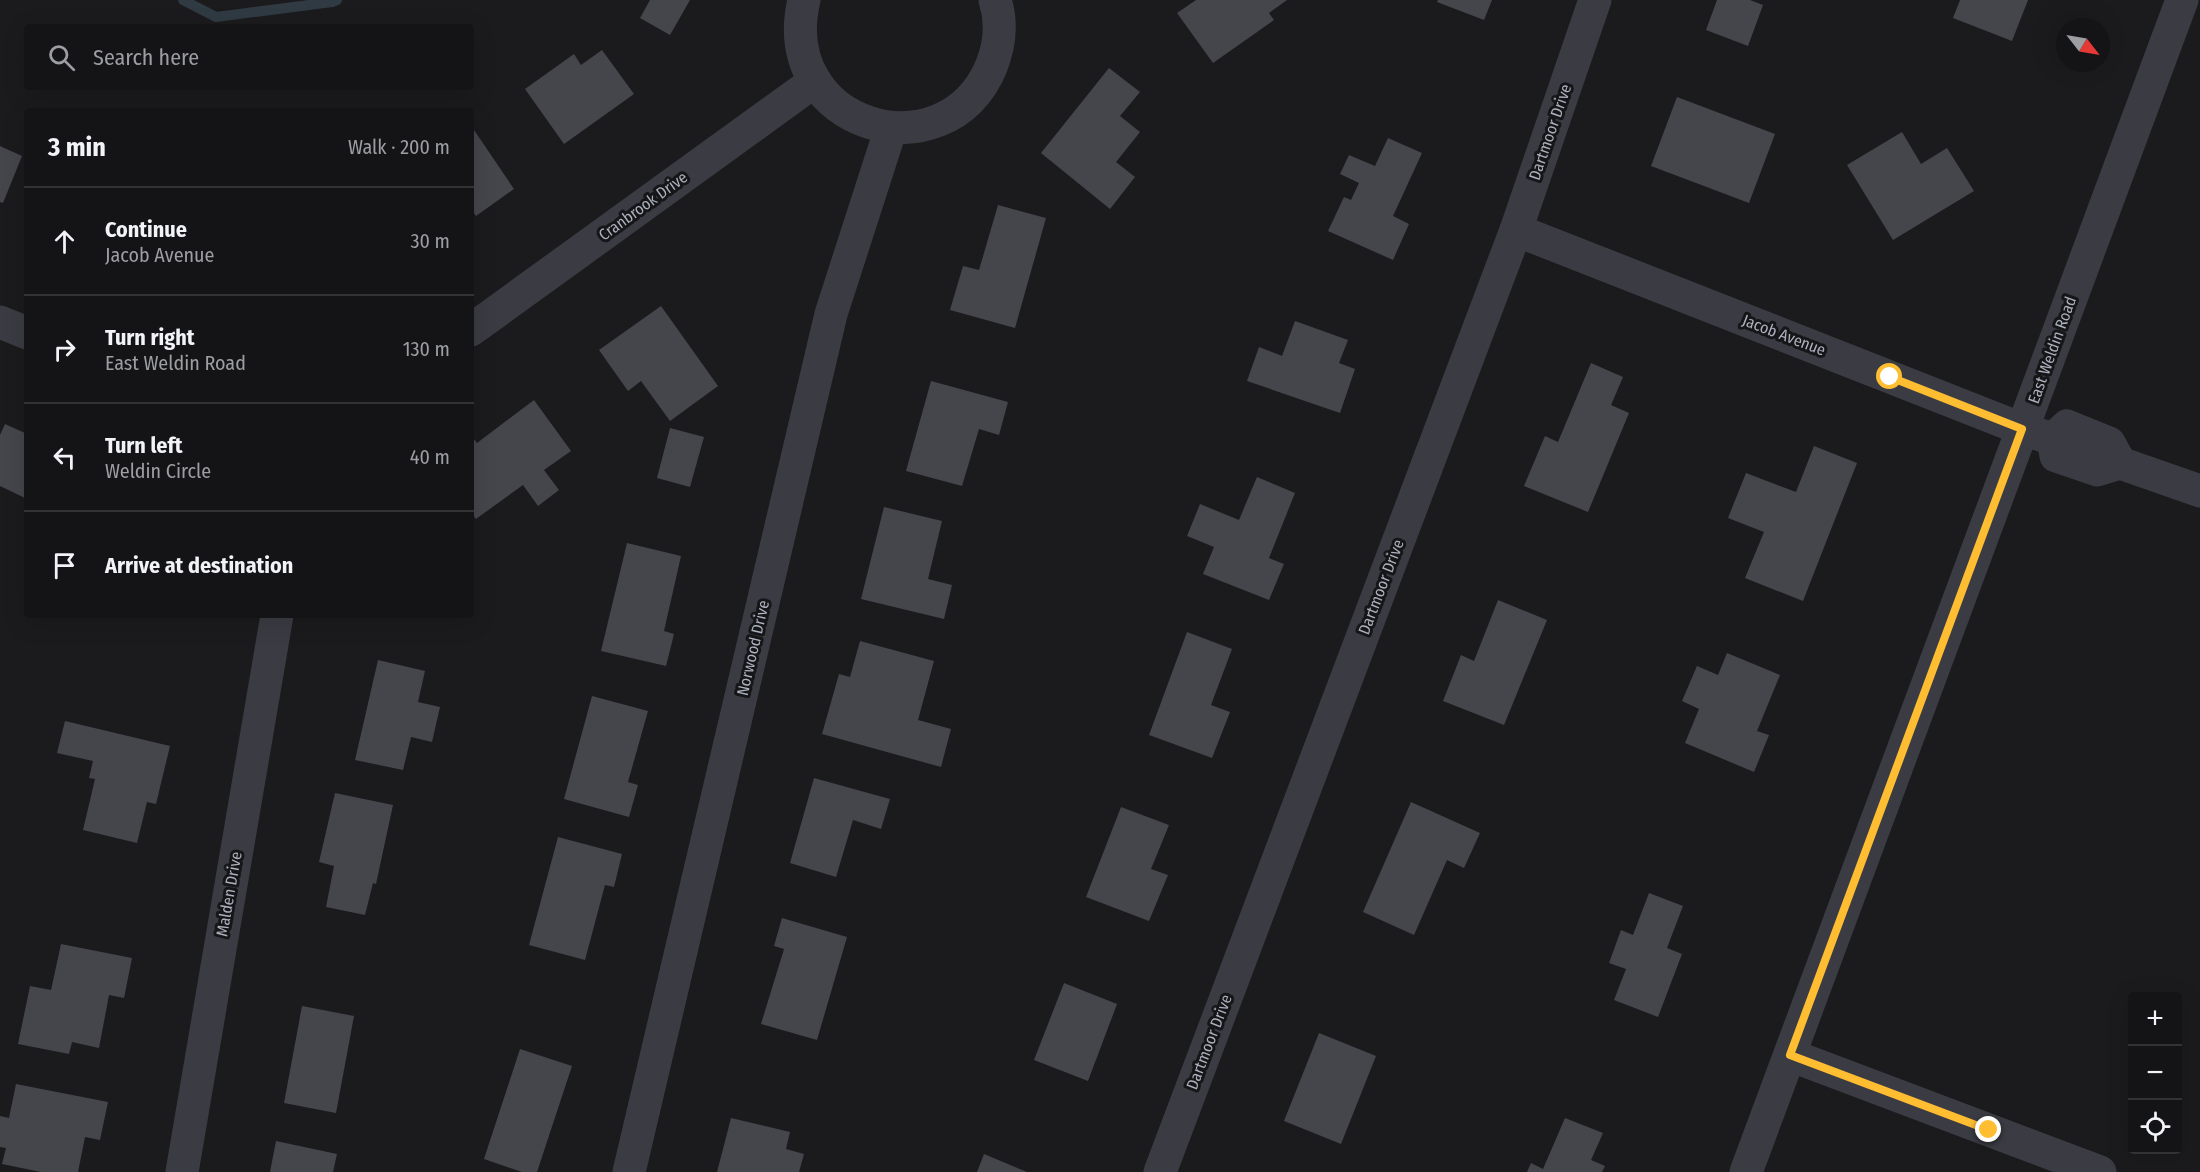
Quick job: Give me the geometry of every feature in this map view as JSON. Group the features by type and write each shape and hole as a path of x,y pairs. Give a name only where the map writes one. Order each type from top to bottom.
{"street":[{"path":"804,0 800,18 801,42 806,65 815,81 826,96 856,118 891,128 914,127 936,121 956,110 974,95 987,76 996,55 999,32 998,9 995,0"},
{"name":"Dartmoor Drive","path":"1160,1172 1516,230 1595,0"},
{"name":"East Weldin Road","path":"1746,1172 1790,1055 2038,434 2182,0"},
{"name":"Cranbrook Drive","path":"474,328 815,81"},
{"name":"Norwood Drive","path":"630,1172 831,314 891,128"},
{"name":"Jacob Avenue","path":"1516,230 2038,434"},
{"path":"0,322 24,332"},
{"path":"2038,434 2067,426 2109,443 2120,463 2200,491"},
{"name":"Malden Drive","path":"182,1172 276,618"},
{"path":"1790,1055 2100,1172"}],"building":[{"path":"650,0 690,0 670,35 640,18"},
{"path":"1196,0 1287,0 1269,13 1274,20 1213,63 1177,13"},
{"path":"1438,0 1492,0 1484,20 1437,2"},
{"path":"1717,0 1750,0 1763,5 1748,46 1706,30"},
{"path":"1960,0 2028,0 2012,41 1953,18"},
{"path":"602,50 634,94 564,144 525,89 574,54 581,65"},
{"path":"1109,68 1140,92 1120,116 1140,132 1116,162 1135,177 1110,209 1041,153"},
{"path":"1677,97 1775,134 1749,203 1651,166"},
{"path":"474,130 514,189 476,216 474,213"},
{"path":"1902,132 1921,164 1947,148 1974,191 1893,240 1847,165"},
{"path":"1388,138 1422,153 1393,216 1409,224 1393,260 1328,231 1344,197 1351,200 1359,183 1340,174 1349,155 1375,166"},
{"path":"0,146 22,156 3,203 0,202"},
{"path":"998,205 1046,218 1015,328 950,310 963,266 979,270"},
{"path":"661,306 718,386 670,421 641,381 628,391 599,350"},
{"path":"1295,321 1348,340 1339,363 1355,369 1340,413 1247,381 1259,347 1282,356"},
{"path":"1591,363 1623,377 1611,405 1629,413 1588,512 1524,486 1545,436 1558,442"},
{"path":"931,381 1008,402 999,435 979,429 962,486 906,471"},
{"path":"534,400 571,451 544,470 559,490 538,506 523,485 476,519 474,517 474,439 477,443"},
{"path":"5,424 24,433 24,498 0,486 0,435"},
{"path":"670,428 704,437 690,487 657,478"},
{"path":"1814,446 1857,463 1803,601 1745,578 1764,532 1728,518 1746,473 1796,492"},
{"path":"1257,477 1295,493 1269,558 1284,564 1269,600 1203,574 1214,547 1187,536 1200,504 1239,520"},
{"path":"884,507 942,521 928,579 952,585 944,619 861,599"},
{"path":"627,543 681,556 664,631 674,634 666,666 601,651"},
{"path":"1498,600 1547,620 1504,725 1443,701 1461,655 1474,661"},
{"path":"1187,632 1232,649 1211,705 1230,712 1212,758 1149,735"},
{"path":"860,641 934,661 918,720 951,729 941,767 822,734 839,674 850,677"},
{"path":"1727,653 1780,675 1757,731 1769,735 1754,772 1685,743 1699,709 1682,701 1697,666 1718,675"},
{"path":"378,660 425,671 418,702 440,707 432,742 411,737 403,770 355,760"},
{"path":"592,696 648,711 628,782 638,785 629,817 564,799"},
{"path":"65,721 170,746 156,804 147,802 137,843 83,830 95,779 89,778 93,761 57,753"},
{"path":"814,778 890,799 881,829 853,820 836,877 790,863"},
{"path":"335,793 393,805 376,884 373,883 365,915 326,907 334,866 319,862"},
{"path":"1411,802 1480,833 1464,868 1447,860 1414,935 1363,912"},
{"path":"1121,807 1169,825 1151,869 1168,875 1149,921 1086,897"},
{"path":"558,837 622,854 614,887 605,885 585,960 529,945"},
{"path":"1649,893 1683,906 1667,948 1682,954 1658,1017 1614,1000 1626,969 1609,963 1621,930 1633,935"},
{"path":"782,918 847,937 817,1040 761,1024 784,949 774,946"},
{"path":"61,944 132,958 124,998 109,995 99,1048 72,1042 69,1054 18,1044 30,986 51,990"},
{"path":"1064,983 1117,1004 1088,1081 1034,1060"},
{"path":"302,1006 354,1016 336,1113 284,1103"},
{"path":"1319,1033 1376,1056 1341,1144 1284,1121"},
{"path":"520,1049 572,1066 537,1172 522,1172 484,1159"},
{"path":"16,1084 108,1102 100,1140 85,1137 78,1172 41,1172 2,1164 6,1148 0,1147 0,1116 9,1118"},
{"path":"731,1118 790,1132 786,1149 804,1154 799,1172 717,1172"},
{"path":"1565,1118 1603,1133 1591,1160 1605,1166 1602,1172 1527,1172 1531,1163 1543,1169"},
{"path":"276,1141 337,1154 333,1172 270,1172"},
{"path":"984,1154 1027,1172 977,1172"}],"waterway":[{"path":"183,0 216,17 337,0"}],"route":[{"path":"1890,377 2022,429 1790,1055 1989,1130"}]}
